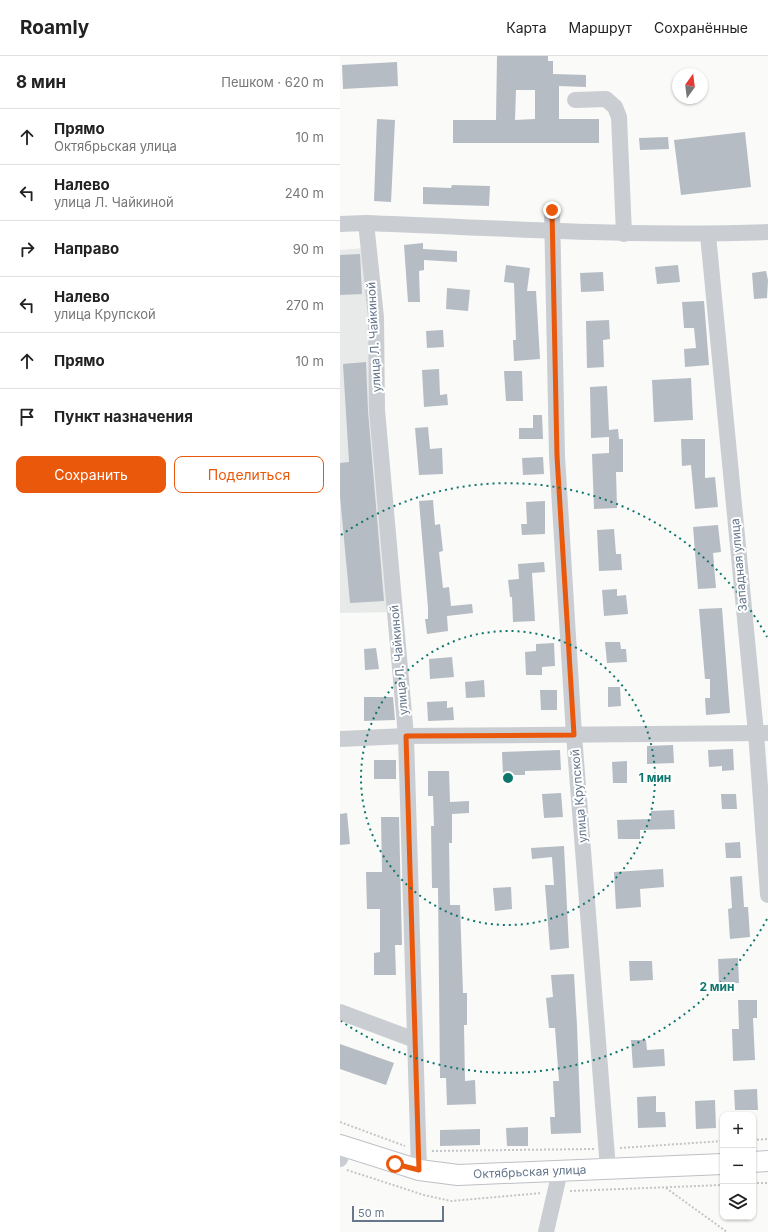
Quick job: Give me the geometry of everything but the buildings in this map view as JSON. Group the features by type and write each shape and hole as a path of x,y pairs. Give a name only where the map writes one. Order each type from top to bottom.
{"main road":[{"name":"Октябрьская улица","path":"341,1151 419,1160 458,1175 720,1164"},
{"path":"756,1162 768,1161"}],"street":[{"path":"575,100 606,99 615,107 619,118 624,234"},
{"name":"улица Крупской","path":"552,210 557,456 574,735 608,1169"},
{"path":"340,224 366,223 624,234 708,235 768,232"},
{"name":"улица Л. Чайкиной","path":"366,223 376,317 377,410 406,736 419,1160"},
{"name":"Западная улица","path":"708,235 762,733 768,895"},
{"path":"340,739 406,736 762,733"},
{"path":"340,1012 415,1040"},
{"path":"546,1232 560,1171"}],"path":[{"path":"340,1122 419,1160 720,1141"},
{"path":"756,1140 768,1139"},
{"path":"340,1168 424,1195 451,1200 555,1192 720,1184"},
{"path":"756,1183 768,1182"},
{"path":"665,1187 727,1232"}],"shaded area":[{"path":"364,248 398,612 340,613 340,250"}],"route":[{"path":"395,1164 419,1170 406,736 574,735 557,456 552,210"}]}
